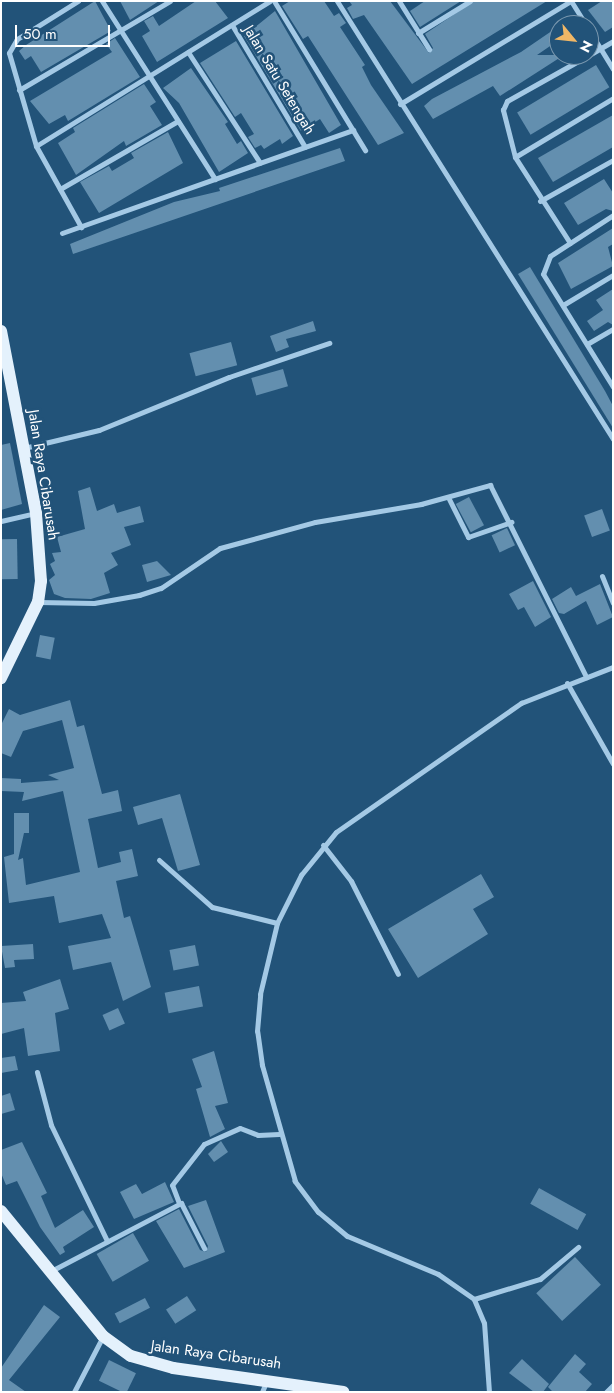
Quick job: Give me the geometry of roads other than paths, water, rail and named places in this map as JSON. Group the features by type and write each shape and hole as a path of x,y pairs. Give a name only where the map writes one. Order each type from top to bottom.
{"main road":[{"name":"Jalan Raya Cibarusah","path":"1,331 36,513 41,581 38,602 1,678"},
{"name":"Jalan Raya Cibarusah","path":"1,1211 103,1336 147,1363 265,1386 343,1392"}],"street":[{"path":"78,1 10,45 19,90 36,146 81,227"},
{"path":"102,1 215,179"},
{"path":"19,90 170,1"},
{"path":"36,146 270,1"},
{"path":"274,1 365,150"},
{"path":"336,1 613,439"},
{"path":"399,1 429,50"},
{"path":"418,32 470,1"},
{"path":"400,104 571,1 580,15"},
{"name":"Jalan Satu Setengah","path":"232,25 305,147"},
{"path":"613,41 600,48 613,69"},
{"path":"188,52 260,163"},
{"path":"570,243 540,201 515,157 504,106 572,65"},
{"path":"515,157 613,98"},
{"path":"60,189 178,121"},
{"path":"62,234 353,130"},
{"path":"540,201 612,162"},
{"path":"613,215 550,256 543,269 613,387"},
{"path":"563,305 613,274"},
{"path":"586,344 613,329"},
{"path":"24,448 99,430 220,380 329,343"},
{"path":"38,602 94,604 139,595 161,588 220,548 314,522 448,497 491,485 511,522 584,675"},
{"path":"448,497 468,537 511,522"},
{"path":"1,521 36,513"},
{"path":"602,576 613,602"},
{"path":"489,1392 484,1323 474,1299 438,1274 366,1246 328,1223 295,1181 278,1133 257,1031 260,994 274,922 301,875 323,845 353,817 488,724 536,694 613,666"},
{"path":"567,683 613,764"},
{"path":"323,845 351,881 398,974"},
{"path":"159,860 212,907 274,922"},
{"path":"37,1072 51,1125 107,1242"},
{"path":"204,1248 184,1205 179,1203 172,1185 204,1144 240,1128 258,1135 278,1133"},
{"path":"50,1272 179,1203"},
{"path":"474,1299 540,1279 578,1247"},
{"path":"74,1392 103,1336"},
{"path":"606,1392 613,1385"}]}
